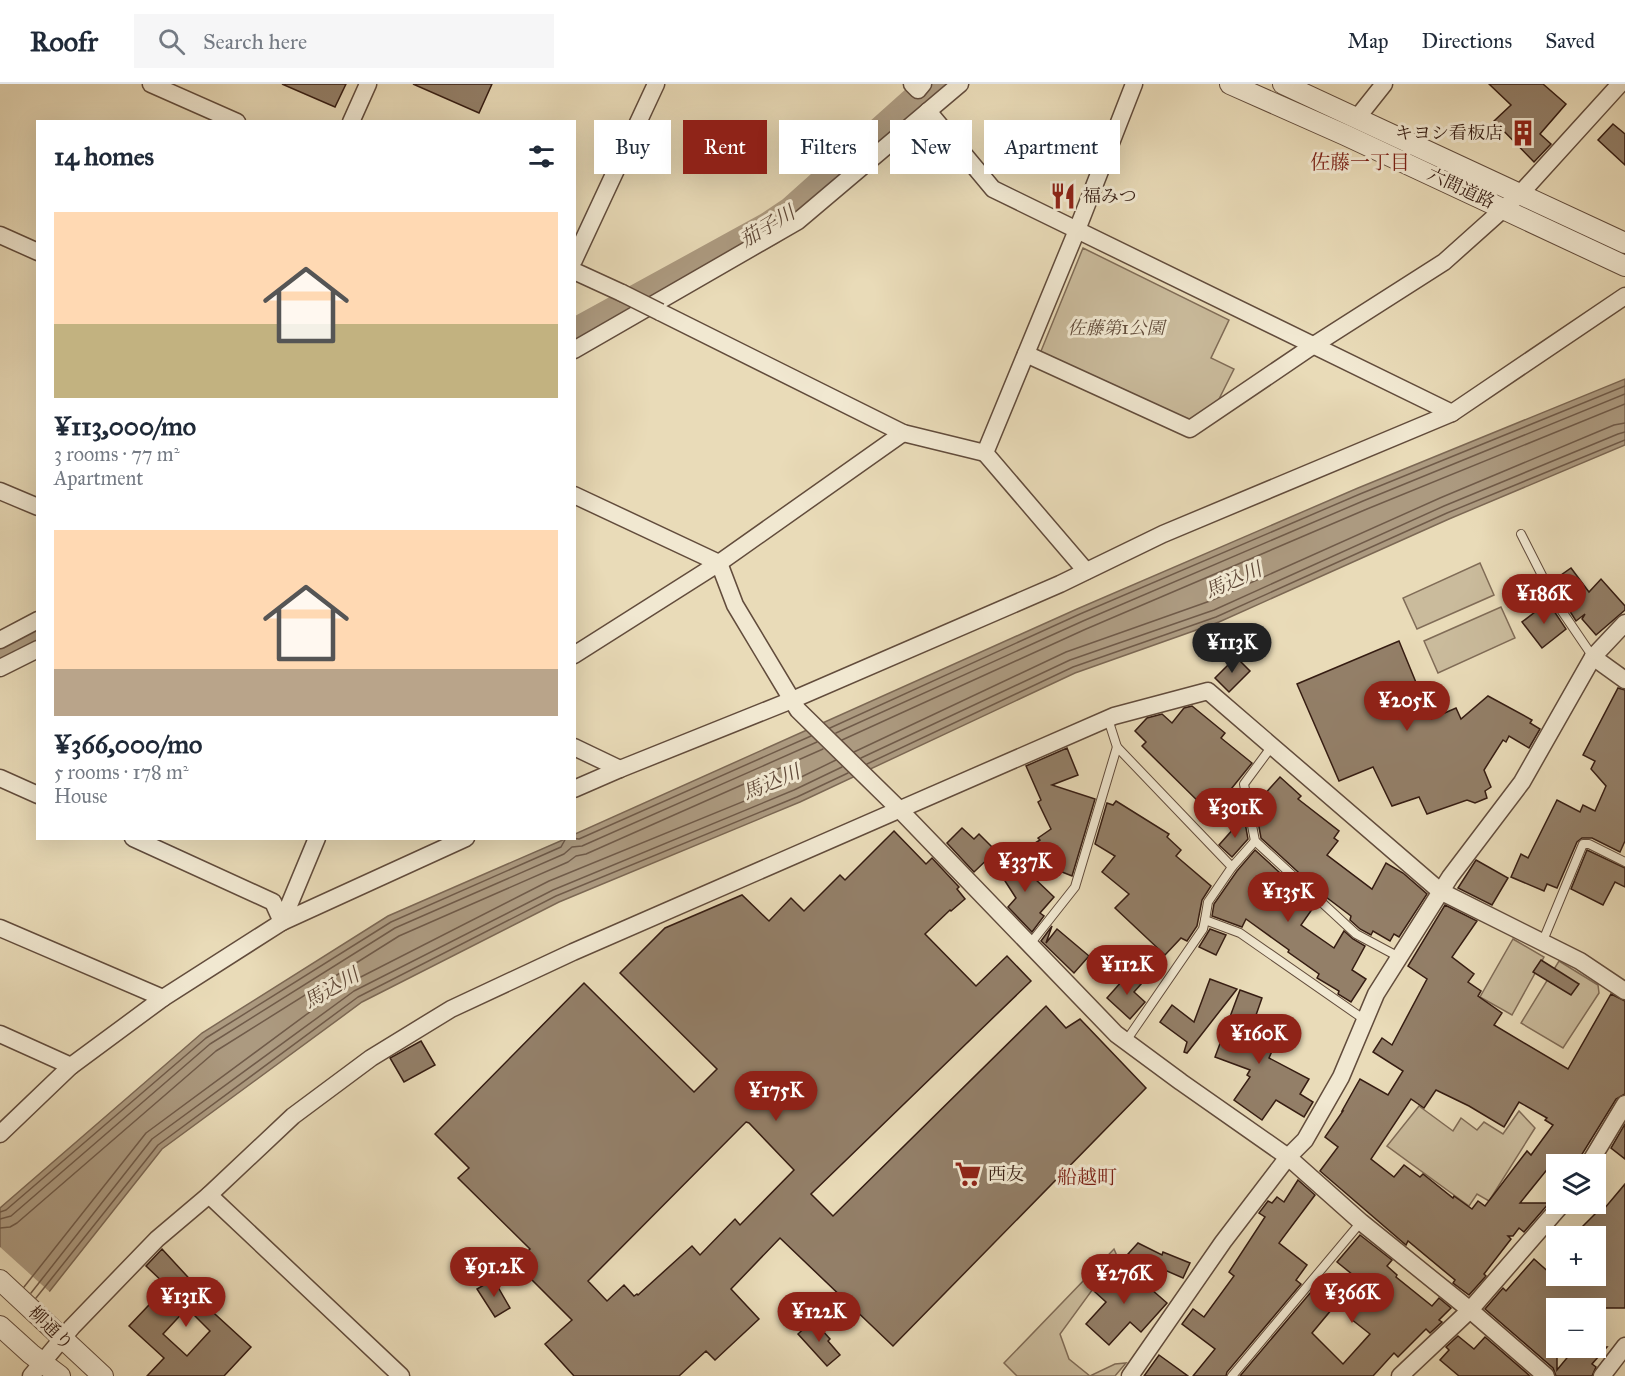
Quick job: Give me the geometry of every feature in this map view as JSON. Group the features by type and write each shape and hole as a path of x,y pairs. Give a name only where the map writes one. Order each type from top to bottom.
{"street":[{"path":"352,120 368,84"},
{"path":"576,256 656,84"},
{"path":"912,84 918,90 923,84"},
{"path":"576,349 798,221 960,84"},
{"path":"985,453 1077,230 1134,84"},
{"name":"六間道路","path":"1230,84 1504,208 1625,266"},
{"name":"六間道路","path":"1283,84 1625,243"},
{"path":"1357,118 1384,84"},
{"path":"1026,354 1190,429 1314,345 1444,262 1520,194 1620,84"},
{"path":"155,85 233,120"},
{"path":"928,111 993,189 1452,413"},
{"path":"0,236 36,251"},
{"path":"576,272 903,433 985,453 1086,571"},
{"path":"576,788 620,769 795,705 1163,534 1452,413 1625,296"},
{"path":"576,654 719,563 903,433"},
{"path":"0,491 36,506"},
{"path":"576,496 719,563 735,605 795,705 1116,1034 1288,1157 1361,1222 1470,1310 1546,1376"},
{"path":"0,640 36,621"},
{"path":"1133,1375 1223,1242 1288,1157 1305,1140 1341,1077 1376,994 1440,891 1522,782 1593,657 1625,623"},
{"path":"0,668 36,651"},
{"path":"1593,657 1625,680"},
{"path":"34,1364 157,1239 209,1195 293,1116 371,1058 451,1009 895,805 1108,719 1208,691 1440,891 1580,962 1625,991"},
{"path":"576,748 620,769"},
{"path":"0,778 36,794"},
{"path":"137,840 273,902 282,922"},
{"path":"282,922 316,840"},
{"path":"0,1134 70,1066 164,998 282,922 462,840"},
{"path":"0,928 164,998"},
{"path":"0,1034 70,1066"},
{"path":"1595,1154 1625,1104"},
{"path":"209,1195 400,1376"},
{"path":"1400,1376 1470,1310 1553,1214"},
{"name":"柳通り","path":"0,1280 103,1376"},
{"name":"柳通り","path":"0,1326 34,1364 60,1376"},
{"path":"1602,1376 1625,1346"}],"lane":[{"path":"1521,534 1554,601 1593,657"},
{"path":"1108,719 1117,747 1232,867"},
{"path":"1272,746 1244,784 1255,841 1356,934 1399,957"},
{"path":"1030,944 1074,887 1117,747"},
{"path":"1126,1041 1203,929 1208,902 1232,867 1255,841"},
{"path":"1542,943 1583,844 1589,844 1625,862"},
{"path":"1205,920 1240,933 1365,1020"},
{"path":"1232,1376 1361,1222"}],"green space":[{"name":"佐藤第1公園","path":"1083,248 1229,320 1211,358 1234,369 1215,407 1188,424 1039,356"},
{"path":"1480,563 1494,595 1417,629 1403,598"},
{"path":"1501,607 1515,638 1438,673 1424,641"},
{"path":"1513,939 1544,957 1512,1015 1480,997"},
{"path":"1559,961 1598,985 1599,993 1563,1048 1521,1023"},
{"path":"1419,1106 1453,1131 1461,1118 1477,1130 1484,1122 1503,1134 1519,1111 1535,1128 1489,1201 1477,1194 1469,1206 1387,1146"},
{"path":"1114,1249 1117,1256 1060,1334 1069,1359 1090,1376 1017,1376 1004,1363"},
{"path":"1126,1363 1115,1376 1090,1376 1115,1364"}],"water":[{"name":"馬込川","path":"1625,379 1625,445 1449,519 1219,622 1075,673 800,802 559,902 362,1002 162,1149 0,1354 0,1208 202,1033 388,916 563,840 576,840 576,834 1077,609 1358,488"}],"pier":[{"path":"0,1247 52,1294 0,1357"}],"building":[{"path":"282,84 346,84 335,107"},
{"path":"413,84 492,84 479,113"},
{"path":"1489,84 1543,84 1566,104 1540,134 1551,144 1534,162 1494,121 1511,105"},
{"path":"1613,124 1625,134 1625,165 1598,140"},
{"path":"1571,568 1589,592 1601,579 1625,606 1625,610 1596,635 1582,619 1585,614 1576,621 1559,594 1562,591 1554,580"},
{"path":"1548,602 1566,629 1542,648 1522,622"},
{"path":"1399,641 1431,719 1456,708 1461,719 1488,696 1532,720 1530,723 1540,729 1529,748 1509,736 1506,742 1503,740 1484,770 1491,787 1485,791 1487,798 1475,803 1467,800 1427,814 1419,797 1392,806 1373,767 1339,781 1297,684"},
{"path":"1236,657 1250,671 1229,692 1215,678"},
{"path":"1618,688 1625,690 1625,841 1620,852 1592,838 1582,838 1577,842 1557,888 1547,884 1544,891 1511,877 1521,854 1528,858 1557,800 1580,812 1583,805 1595,811 1606,786 1591,769 1595,761 1583,755"},
{"path":"1192,706 1225,733 1221,738 1252,763 1211,814 1142,746 1146,742 1135,731 1147,718 1162,714 1172,723 1184,708"},
{"path":"1067,748 1078,775 1052,785 1095,799 1072,876 1017,854 1040,840 1038,838 1051,829 1038,802 1041,800 1026,766"},
{"path":"1280,777 1301,796 1298,799 1339,831 1334,838 1338,841 1327,855 1372,889 1386,863 1403,873 1427,894 1399,937 1394,934 1390,941 1373,931 1371,935 1360,929 1350,920 1351,916 1322,894 1261,838 1255,805"},
{"path":"1116,801 1169,834 1167,837 1181,850 1176,856 1211,886 1202,900 1197,926 1187,941 1181,938 1165,955 1115,908 1129,894 1102,872 1115,856 1095,844 1107,803 1113,805"},
{"path":"1244,817 1248,839 1232,857 1219,845"},
{"path":"962,828 974,839 979,834 996,851 974,872 947,843"},
{"path":"894,831 926,864 932,858 959,887 957,889 965,899 925,934 976,986 1007,956 1031,981 811,1194 833,1216 1046,1006 1066,1028 1080,1019 1146,1088 893,1346 780,1238 731,1289 759,1319 715,1360 706,1351 679,1376 574,1376 545,1344 572,1320 515,1263 530,1249 458,1178 469,1168 435,1134 584,983 694,1092 717,1069 620,973 665,928 742,895 769,921 791,898 804,911 840,875 845,880","holes":["746,1122 794,1170 740,1225 735,1219 700,1255 692,1246 638,1295 634,1296 624,1285 607,1301 588,1281"]},
{"path":"1255,850 1315,905 1301,925 1334,948 1344,931 1365,946 1352,970 1366,979 1351,1002 1338,994 1339,991 1317,978 1319,974 1288,952 1289,950 1246,919 1242,927 1212,916 1214,904"},
{"path":"1587,850 1625,868 1625,887 1615,882 1603,905 1571,889"},
{"path":"1012,857 1054,897 1040,913 1044,916 1032,932 1008,907 1016,898 996,867"},
{"path":"1476,860 1508,878 1492,905 1458,888"},
{"path":"1445,905 1477,921 1452,957 1474,974 1468,982 1481,991 1478,996 1502,1013 1494,1025 1568,1069 1611,994 1625,1001 1625,1094 1616,1099 1582,1154 1546,1154 1546,1171 1520,1203 1546,1203 1546,1206 1524,1232 1519,1228 1513,1236 1508,1236 1511,1239 1484,1274 1486,1276 1469,1295 1453,1283 1455,1280 1408,1241 1406,1245 1320,1171 1338,1147 1325,1137 1343,1111 1360,1079 1388,1095 1403,1071 1373,1052 1382,1038 1392,1045 1427,979 1408,966","holes":["1436,1090 1504,1127 1519,1102 1547,1118 1545,1120 1553,1125 1531,1155 1527,1151 1485,1206 1478,1201 1472,1209 1454,1196 1453,1198 1423,1174 1420,1177 1404,1165 1394,1177 1371,1159 1411,1099 1424,1108"]},
{"path":"1052,926 1046,943 1057,929 1089,956 1074,973 1041,941"},
{"path":"1210,929 1226,935 1216,955 1199,947"},
{"path":"1541,960 1579,984 1571,995 1533,972"},
{"path":"1130,972 1142,983 1134,992 1145,1002 1130,1019 1107,998"},
{"path":"1210,979 1237,989 1187,1053 1184,1052 1187,1042 1160,1022 1172,1005 1194,1022"},
{"path":"1240,990 1262,998 1248,1038 1273,1049 1269,1058 1309,1079 1300,1094 1313,1102 1304,1117 1276,1100 1262,1120 1234,1100 1250,1077 1247,1075 1250,1070 1215,1057"},
{"path":"421,1041 435,1065 404,1082 390,1058"},
{"path":"1625,1124 1625,1159 1611,1148"},
{"path":"1298,1180 1315,1195 1279,1243 1307,1265 1296,1280 1301,1284 1226,1376 1193,1376 1215,1349 1182,1324 1193,1309 1204,1317 1234,1276 1229,1272 1265,1217 1259,1213 1268,1201 1272,1203 1277,1197 1284,1202"},
{"path":"1625,1184 1625,1308 1606,1308 1606,1298 1546,1298 1546,1358 1557,1358 1557,1370 1567,1358 1597,1358 1592,1364 1596,1367 1592,1376 1556,1376 1553,1368 1485,1309 1503,1288 1506,1291 1534,1259 1546,1270 1546,1286 1606,1286 1606,1226 1583,1226 1595,1214 1606,1214 1606,1207"},
{"path":"1360,1235 1392,1260 1387,1266 1397,1275 1396,1277 1432,1306 1439,1298 1451,1308 1439,1320 1442,1322 1430,1333 1426,1329 1398,1357 1394,1353 1373,1376 1240,1376 1311,1292 1332,1309 1312,1333 1343,1364 1370,1334 1351,1319 1374,1292 1337,1262"},
{"path":"1138,1243 1162,1255 1163,1252 1190,1263 1183,1278 1128,1254"},
{"path":"162,1249 209,1300 204,1304 251,1347 224,1376 147,1376 164,1358 129,1326 167,1286 146,1266","holes":["187,1308 210,1331 187,1356 163,1334"]},
{"path":"1121,1263 1167,1303 1141,1332 1130,1322 1109,1345 1086,1324 1106,1302 1095,1292"},
{"path":"489,1282 495,1282 510,1308 495,1317 477,1289"},
{"path":"813,1320 830,1339 828,1341 840,1355 827,1366 798,1334"},
{"path":"1458,1336 1474,1349 1485,1337 1530,1376 1459,1376 1440,1360 1449,1350 1446,1347"},
{"path":"1159,1355 1188,1376 1144,1376"}],"waterway":[{"name":"茄子川","path":"576,335 769,229 793,213 937,84"},
{"name":"茄子川","path":"0,653 36,633"}],"place":[{"name":"キヨシ看板店","path":"1523,133"},
{"name":"福みつ","path":"1063,196"},
{"name":"西友","path":"968,1174"}],"district":[{"name":"佐藤一丁目","path":"1360,162"},
{"name":"船越町","path":"1087,1177"}]}
